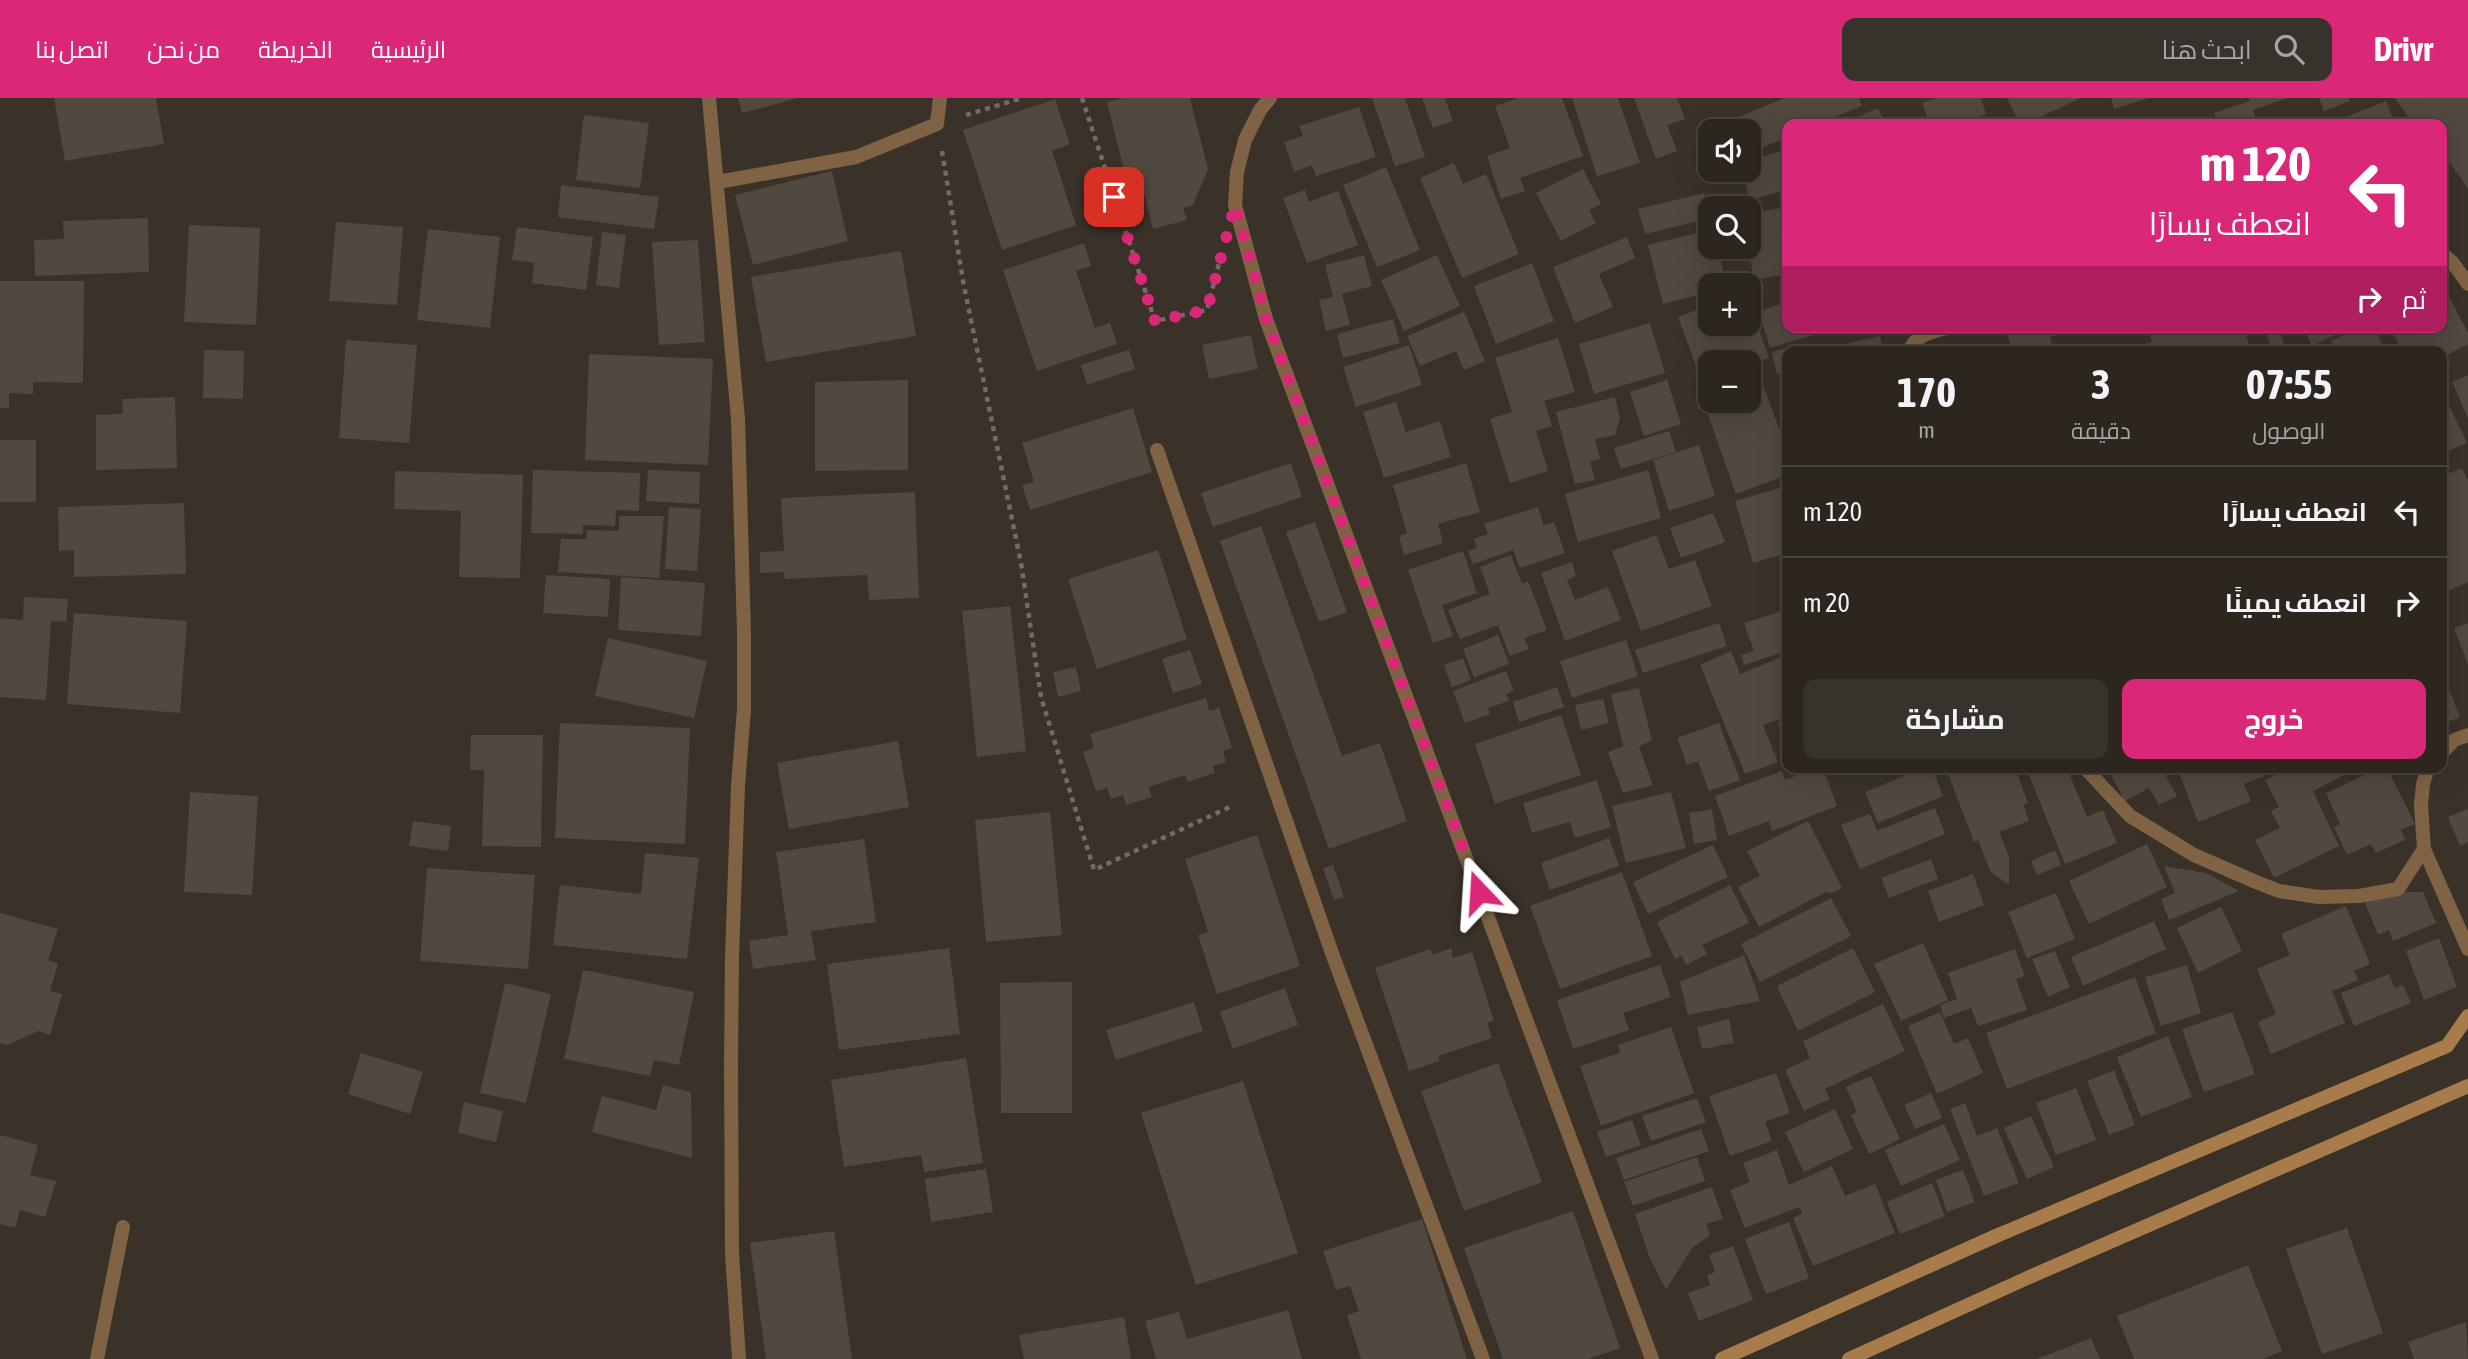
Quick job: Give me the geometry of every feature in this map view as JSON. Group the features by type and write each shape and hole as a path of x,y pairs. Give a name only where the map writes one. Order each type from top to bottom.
{"main road":[{"path":"1722,1359 1996,1236 2447,1046 2468,1016"},
{"path":"1849,1359 2025,1279 2468,1086"}],"street":[{"path":"709,98 737,419 744,633 744,709 734,890 731,1066 732,1253 738,1359"},
{"path":"718,182 856,157 937,124 940,98"},
{"path":"1270,98 1260,110 1245,140 1237,172 1235,205 1266,318 1652,1359"},
{"path":"2447,258 2468,284"},
{"path":"1910,346 1927,333"},
{"path":"1157,450 1347,994 1483,1359"},
{"path":"2447,748 2454,740 2468,735"},
{"path":"2090,773 2130,816 2163,837 2221,868 2279,891 2319,897 2359,896 2398,889 2424,849"},
{"path":"2426,773 2421,804 2424,849 2468,949"},
{"path":"97,1359 123,1227"}],"path":[{"path":"1022,98 937,124 962,281 1021,563 1041,696 1094,870 1232,806"},
{"path":"1082,98 1155,321 1207,310 1221,257"}],"building":[{"path":"54,98 156,98 164,144 65,161"},
{"path":"738,98 795,98 795,99 742,113"},
{"path":"1125,98 1190,98 1208,169 1193,205 1183,208 1187,220 1153,229 1138,171 1125,174 1107,102"},
{"path":"1372,98 1405,98 1425,157 1395,166"},
{"path":"1422,98 1445,98 1453,121 1433,128"},
{"path":"1518,98 1562,98 1583,156 1520,178 1525,191 1501,199 1487,156 1510,148 1495,106"},
{"path":"1572,98 1618,98 1640,163 1597,176"},
{"path":"1634,98 1677,98 1685,119 1667,125 1677,151 1656,159"},
{"path":"1784,98 1859,98 1862,106 1830,119 1782,119 1782,139 1761,148 1761,119 1734,119"},
{"path":"1936,98 1981,98 1986,114 1972,119 1928,119 1922,103"},
{"path":"2007,98 2081,98 2036,119 2018,119"},
{"path":"2111,98 2146,98 2146,99 2114,109"},
{"path":"2249,98 2287,98 2253,110 2256,119 2216,119 2214,113 2250,101"},
{"path":"2319,98 2349,98 2350,101 2324,111"},
{"path":"2395,98 2468,98 2468,189 2447,158 2447,119 2410,119"},
{"path":"1055,99 1070,144 1052,151 1076,225 1002,250 963,130"},
{"path":"2386,101 2393,119 2344,119"},
{"path":"1359,107 1376,157 1316,176 1312,165 1294,172 1284,142 1303,136 1299,126"},
{"path":"1878,108 1884,119 1853,119"},
{"path":"584,115 649,123 640,188 576,180"},
{"path":"1782,151 1782,191 1761,197 1749,196 1745,182 1761,182 1761,157"},
{"path":"1454,163 1463,184 1486,174 1519,254 1462,278 1420,178"},
{"path":"1386,167 1420,250 1377,267 1343,185"},
{"path":"1583,169 1601,204 1589,210 1596,223 1561,241 1536,193"},
{"path":"832,171 848,241 753,265 735,195"},
{"path":"561,185 659,197 654,229 558,217"},
{"path":"1305,190 1309,202 1338,191 1358,245 1307,263 1283,198"},
{"path":"1704,193 1705,196 1698,196 1698,221 1645,234 1638,209"},
{"path":"1782,208 1782,275 1761,279 1761,273 1753,273 1750,259 1761,259 1761,212"},
{"path":"148,218 149,272 35,276 34,240 64,239 63,221"},
{"path":"336,222 403,227 397,305 329,301"},
{"path":"189,225 260,228 256,325 184,322"},
{"path":"517,227 593,237 586,290 532,283 534,263 512,260"},
{"path":"428,229 500,237 490,328 417,320"},
{"path":"602,232 626,235 619,288 596,285"},
{"path":"1698,233 1698,259 1720,259 1724,273 1698,273 1698,295 1663,304 1648,245"},
{"path":"1627,237 1635,258 1599,274 1613,307 1575,323 1553,267"},
{"path":"698,240 705,342 659,345 652,242"},
{"path":"1084,243 1091,266 1076,271 1095,328 1110,323 1117,344 1037,371 1003,270"},
{"path":"901,251 916,336 766,362 751,277"},
{"path":"1364,255 1372,286 1342,294 1350,325 1326,331 1319,300 1333,297 1325,265"},
{"path":"1437,255 1460,306 1404,331 1381,280"},
{"path":"1532,263 1554,321 1496,344 1474,286"},
{"path":"0,281 84,281 83,383 33,382 33,394 9,393 9,408 0,408"},
{"path":"2447,293 2468,333 2468,344 2447,355 2447,346 2400,346 2393,333 2447,333"},
{"path":"1782,304 1782,333 1820,333 1770,348 1761,310"},
{"path":"1698,310 1698,336 1761,335 1769,358 1761,361 1761,350 1698,350 1698,371 1678,317"},
{"path":"1464,312 1485,361 1464,370 1456,351 1420,366 1407,336"},
{"path":"1393,319 1400,343 1343,358 1337,334"},
{"path":"1650,323 1665,373 1594,394 1579,344"},
{"path":"2007,333 2060,334 2050,337 2053,346 2011,346"},
{"path":"2150,333 2246,333 2249,346 2137,346 2152,342"},
{"path":"2267,333 2281,333 2284,346 2270,346"},
{"path":"2306,333 2339,333 2312,346"},
{"path":"2348,333 2362,333 2363,336 2377,333 2383,346 2334,346 2331,341"},
{"path":"1251,335 1258,369 1209,379 1202,345"},
{"path":"1880,336 1882,346 1838,346"},
{"path":"1558,338 1575,392 1544,401 1552,426 1536,431 1548,471 1510,483 1490,419 1512,412 1495,358"},
{"path":"346,340 417,345 409,443 339,438"},
{"path":"1409,345 1422,385 1356,407 1343,367"},
{"path":"204,350 244,351 243,399 203,398"},
{"path":"1129,350 1135,369 1087,385 1081,365"},
{"path":"1782,350 1782,373 1777,374 1772,352"},
{"path":"589,354 713,359 708,465 585,460"},
{"path":"2468,375 2468,418 2452,382"},
{"path":"1761,379 1782,436 1782,477 1736,494 1707,413 1761,413"},
{"path":"908,380 908,470 815,471 815,382"},
{"path":"1667,380 1681,424 1644,436 1630,392"},
{"path":"175,397 177,468 96,470 96,415 123,414 122,399"},
{"path":"1615,397 1620,418 1615,435 1595,439 1600,459 1590,462 1595,480 1575,484 1556,412"},
{"path":"2447,401 2467,443 2447,451"},
{"path":"1396,402 1406,432 1440,421 1451,457 1384,478 1363,412"},
{"path":"1133,408 1152,472 1030,510 1022,485 1034,482 1022,443"},
{"path":"1669,431 1676,452 1621,469 1614,448"},
{"path":"0,440 36,440 36,502 0,502"},
{"path":"1699,445 1715,496 1669,511 1653,460"},
{"path":"1291,463 1302,497 1213,527 1201,493"},
{"path":"1466,463 1480,512 1438,524 1443,543 1404,555 1399,536 1407,533 1393,485"},
{"path":"2462,468 2468,480 2468,582 2447,591 2447,474"},
{"path":"533,470 640,473 639,511 616,510 615,526 583,525 583,534 531,533"},
{"path":"648,470 700,472 699,504 646,501"},
{"path":"1648,470 1661,518 1578,542 1565,494"},
{"path":"395,471 523,475 520,578 459,577 461,511 394,509"},
{"path":"1782,487 1782,554 1753,563 1735,501"},
{"path":"915,492 919,598 869,600 867,575 785,579 784,572 760,573 760,552 784,551 781,498"},
{"path":"184,503 186,574 74,577 74,550 59,551 58,507"},
{"path":"669,507 701,509 697,571 665,569"},
{"path":"1538,507 1544,526 1554,522 1565,553 1520,568 1513,550 1473,564 1468,551 1477,548 1474,539 1488,534 1484,524"},
{"path":"1713,513 1725,542 1681,558 1670,528"},
{"path":"619,516 664,516 659,578 558,572 561,539 586,539 587,530 619,531"},
{"path":"1315,522 1347,612 1319,622 1286,532"},
{"path":"1261,526 1342,756 1380,743 1407,821 1329,849 1220,541"},
{"path":"1656,535 1669,569 1695,560 1712,606 1641,631 1612,551"},
{"path":"1158,550 1187,639 1097,669 1068,579"},
{"path":"1463,551 1477,593 1442,605 1453,636 1433,643 1408,570"},
{"path":"1511,555 1522,584 1528,581 1547,630 1524,638 1529,649 1510,656 1498,625 1460,639 1448,610 1490,594 1480,567"},
{"path":"1572,562 1576,576 1567,580 1575,600 1608,587 1621,620 1565,641 1541,573"},
{"path":"546,575 610,579 608,617 543,613"},
{"path":"621,577 705,583 701,636 618,630"},
{"path":"24,597 68,599 66,622 51,621 46,700 0,697 0,618 23,620"},
{"path":"1010,606 1026,751 977,757 962,611"},
{"path":"1782,611 1782,653 1744,665 1741,655 1754,651 1744,623"},
{"path":"74,613 187,621 180,713 67,704"},
{"path":"1719,623 1727,646 1643,673 1635,650"},
{"path":"2468,623 2468,664 2454,628"},
{"path":"1498,635 1509,664 1474,677 1463,649"},
{"path":"608,638 707,661 694,718 595,696"},
{"path":"1626,640 1638,676 1572,698 1560,661"},
{"path":"1190,650 1202,684 1173,693 1162,659"},
{"path":"1731,651 1740,674 1782,657 1782,718 1763,725 1778,762 1745,774 1700,665"},
{"path":"1463,658 1471,680 1452,687 1444,665"},
{"path":"1076,667 1081,691 1058,697 1053,672"},
{"path":"1506,671 1514,691 1506,694 1509,701 1488,708 1490,714 1465,723 1453,691"},
{"path":"2447,685 2460,717 2447,722"},
{"path":"1557,687 1564,707 1519,722 1513,702"},
{"path":"1639,688 1652,740 1639,747 1653,785 1623,793 1608,752 1623,746 1611,694"},
{"path":"1206,698 1209,711 1219,708 1232,748 1223,751 1226,762 1213,766 1215,773 1187,782 1185,775 1148,787 1152,797 1126,805 1123,795 1111,799 1107,788 1096,791 1083,752 1094,748 1090,734"},
{"path":"1603,699 1609,723 1581,730 1575,705"},
{"path":"1561,715 1581,775 1495,804 1475,744"},
{"path":"560,723 690,728 685,844 555,838"},
{"path":"1719,723 1740,780 1709,791 1698,761 1687,765 1677,738"},
{"path":"471,735 543,735 541,847 482,846 484,770 470,770"},
{"path":"898,741 909,807 789,829 777,763"},
{"path":"1782,771 1785,780 1804,773 1825,773 1837,806 1772,831 1769,821 1729,836 1715,796"},
{"path":"1912,773 1934,773 1943,796 1878,823 1865,792"},
{"path":"1948,773 2017,773 2028,803 2023,804 2029,821 1999,832 2009,857 2009,885 1990,871 1978,840 1974,842"},
{"path":"2028,773 2069,773 2087,817 2103,810 2117,843 2065,864"},
{"path":"2110,773 2165,773 2177,796 2159,805 2149,788 2125,801"},
{"path":"2179,773 2268,773 2244,784 2251,801 2198,822"},
{"path":"2280,773 2348,773 2313,791 2339,846 2274,878 2255,840 2280,828 2271,811 2279,807 2265,780"},
{"path":"2369,773 2390,773 2415,824 2401,830 2405,840 2376,853 2371,844 2347,855 2334,827 2340,824 2326,793"},
{"path":"1597,780 1611,827 1575,838 1570,822 1532,833 1523,803"},
{"path":"190,792 258,796 252,895 184,892"},
{"path":"1671,792 1686,848 1626,863 1612,806"},
{"path":"1935,808 1945,834 1860,869 1841,825 1870,814 1877,831"},
{"path":"1712,809 1717,840 1694,844 1689,813"},
{"path":"2468,809 2468,842 2460,846 2448,817"},
{"path":"1050,812 1062,935 986,942 975,820"},
{"path":"413,821 451,826 448,851 409,846"},
{"path":"1808,821 1842,888 1829,894 1828,891 1759,927 1738,887 1760,876 1747,851"},
{"path":"1257,835 1300,966 1217,994 1198,935 1208,932 1185,859"},
{"path":"1609,838 1619,866 1550,890 1541,863"},
{"path":"864,839 876,922 811,931 816,960 753,969 749,941 788,935 776,852"},
{"path":"2147,844 2167,887 2089,924 2069,881"},
{"path":"1713,845 1728,877 1648,914 1633,882"},
{"path":"2055,850 2061,865 2037,875 2031,861"},
{"path":"645,853 699,858 687,959 553,945 560,885 641,894"},
{"path":"1931,859 1938,879 1889,898 1881,878"},
{"path":"1333,865 1344,897 1334,900 1323,868"},
{"path":"2164,866 2206,873 2239,891 2169,920 2161,899 2175,893"},
{"path":"427,868 535,875 528,969 420,961"},
{"path":"1622,872 1652,956 1560,989 1530,906"},
{"path":"1973,874 1984,905 1939,922 1928,891"},
{"path":"1730,885 1749,923 1702,945 1707,954 1686,965 1682,956 1675,959 1657,922"},
{"path":"2394,892 2423,892 2436,923 2393,941 2389,930 2378,935 2365,903"},
{"path":"2056,893 2075,939 2027,958 2008,912"},
{"path":"1831,898 1851,936 1760,982 1741,944"},
{"path":"2346,906 2370,964 2354,971 2358,980 2332,991 2345,1023 2271,1054 2258,1022 2276,1014 2257,969 2290,955 2281,934"},
{"path":"2221,907 2242,951 2198,973 2177,928"},
{"path":"0,913 58,929 48,960 58,964 50,991 62,994 50,1035 38,1031 7,1045 0,1043"},
{"path":"2154,921 2166,949 2083,986 2071,957"},
{"path":"2439,938 2457,987 2424,1000 2406,951"},
{"path":"1923,943 1948,1000 1901,1021 1874,964"},
{"path":"949,948 960,1034 839,1050 827,964"},
{"path":"1452,948 1452,958 1472,952 1494,1021 1487,1023 1492,1038 1438,1056 1440,1061 1409,1071 1375,968 1430,949 1432,955"},
{"path":"1853,948 1875,992 1798,1031 1777,986"},
{"path":"2015,949 2025,976 2016,979 2027,1010 1978,1026 1971,1008 1944,1018 1940,1005 1957,999 1948,973"},
{"path":"2055,951 2070,987 2048,997 2032,959"},
{"path":"1744,955 1760,1001 1688,1015 1680,982"},
{"path":"1660,965 1671,997 1623,1013 1629,1030 1573,1049 1557,1000"},
{"path":"2187,965 2201,1013 2161,1026 2145,977"},
{"path":"583,970 694,992 679,1065 654,1060 650,1076 564,1059"},
{"path":"2389,974 2395,988 2403,985 2411,1003 2354,1026 2341,993"},
{"path":"2135,977 2156,1033 2007,1089 1986,1033"},
{"path":"1072,982 1072,1113 1001,1113 1000,983"},
{"path":"505,983 551,994 526,1103 480,1093"},
{"path":"1285,988 1298,1025 1233,1049 1220,1012"},
{"path":"1194,1002 1203,1031 1116,1060 1106,1030"},
{"path":"1883,1004 1905,1051 1825,1089 1830,1099 1804,1111 1785,1070 1810,1058 1803,1041"},
{"path":"1940,1012 1954,1044 1968,1038 1983,1073 1937,1094 1908,1026"},
{"path":"2232,1012 2255,1074 2204,1092 2182,1029"},
{"path":"1729,1019 1734,1043 1702,1049 1697,1027"},
{"path":"1671,1027 1694,1093 1601,1126 1580,1066 1620,1053 1618,1045"},
{"path":"2168,1036 2192,1097 2141,1117 2117,1057"},
{"path":"361,1053 423,1072 410,1114 348,1094"},
{"path":"966,1058 983,1163 924,1172 921,1155 844,1167 831,1080"},
{"path":"1498,1063 1542,1182 1464,1211 1421,1091"},
{"path":"2114,1070 2135,1125 2109,1135 2087,1081"},
{"path":"1776,1073 1790,1113 1765,1122 1772,1141 1730,1156 1709,1096"},
{"path":"1871,1076 1900,1139 1869,1154 1851,1115 1857,1112 1846,1087"},
{"path":"1243,1081 1298,1253 1196,1285 1141,1113"},
{"path":"663,1085 691,1092 692,1158 592,1132 602,1096 656,1110"},
{"path":"2076,1088 2096,1140 2056,1155 2036,1103"},
{"path":"1931,1093 1942,1118 1915,1129 1904,1105"},
{"path":"1697,1098 1706,1122 1651,1141 1642,1116"},
{"path":"464,1102 503,1111 496,1142 458,1133"},
{"path":"1965,1103 1977,1136 1997,1128 2019,1183 1984,1196 1950,1109"},
{"path":"1835,1109 1853,1149 1804,1172 1785,1132"},
{"path":"2031,1116 2054,1167 2027,1179 2004,1128"},
{"path":"1632,1120 1641,1145 1606,1157 1597,1132"},
{"path":"1944,1124 1960,1160 1901,1186 1885,1150"},
{"path":"1701,1129 1709,1151 1624,1180 1616,1158"},
{"path":"0,1135 38,1145 30,1175 56,1181 45,1217 20,1210 15,1228 0,1224"},
{"path":"1777,1150 1789,1185 1832,1166 1845,1196 1875,1184 1895,1233 1813,1266 1793,1218 1802,1214 1799,1207 1745,1228 1730,1190 1750,1182 1743,1163"},
{"path":"1697,1157 1705,1181 1633,1206 1624,1182"},
{"path":"986,1169 993,1212 931,1222 925,1179"},
{"path":"1963,1170 1975,1202 1947,1212 1936,1180"},
{"path":"1932,1183 1945,1216 1900,1234 1887,1202"},
{"path":"1712,1187 1723,1219 1706,1224 1710,1235 1692,1248 1666,1290 1649,1256 1635,1214"},
{"path":"1573,1211 1620,1348 1588,1359 1503,1359 1464,1248"},
{"path":"1422,1219 1467,1359 1361,1359 1347,1315 1359,1311 1350,1286 1336,1290 1323,1251"},
{"path":"1789,1222 1809,1278 1766,1294 1745,1239"},
{"path":"2347,1228 2383,1333 2322,1354 2286,1249"},
{"path":"834,1231 852,1359 766,1359 750,1243"},
{"path":"1733,1246 1753,1300 1699,1321 1688,1293 1710,1285 1707,1275 1715,1272 1709,1255"},
{"path":"2248,1265 2282,1351 2263,1359 2134,1359 2117,1316"},
{"path":"1288,1310 1302,1359 1156,1359 1145,1321 1179,1312 1187,1339"},
{"path":"1124,1317 1131,1359 1024,1359 1019,1335"},
{"path":"2466,1322 2468,1359 2414,1359 2408,1342"},
{"path":"2091,1338 2100,1359 2037,1359"}],"route":[{"path":"1114,197 1155,321 1207,310 1235,205 1266,318 1479,892"}]}
